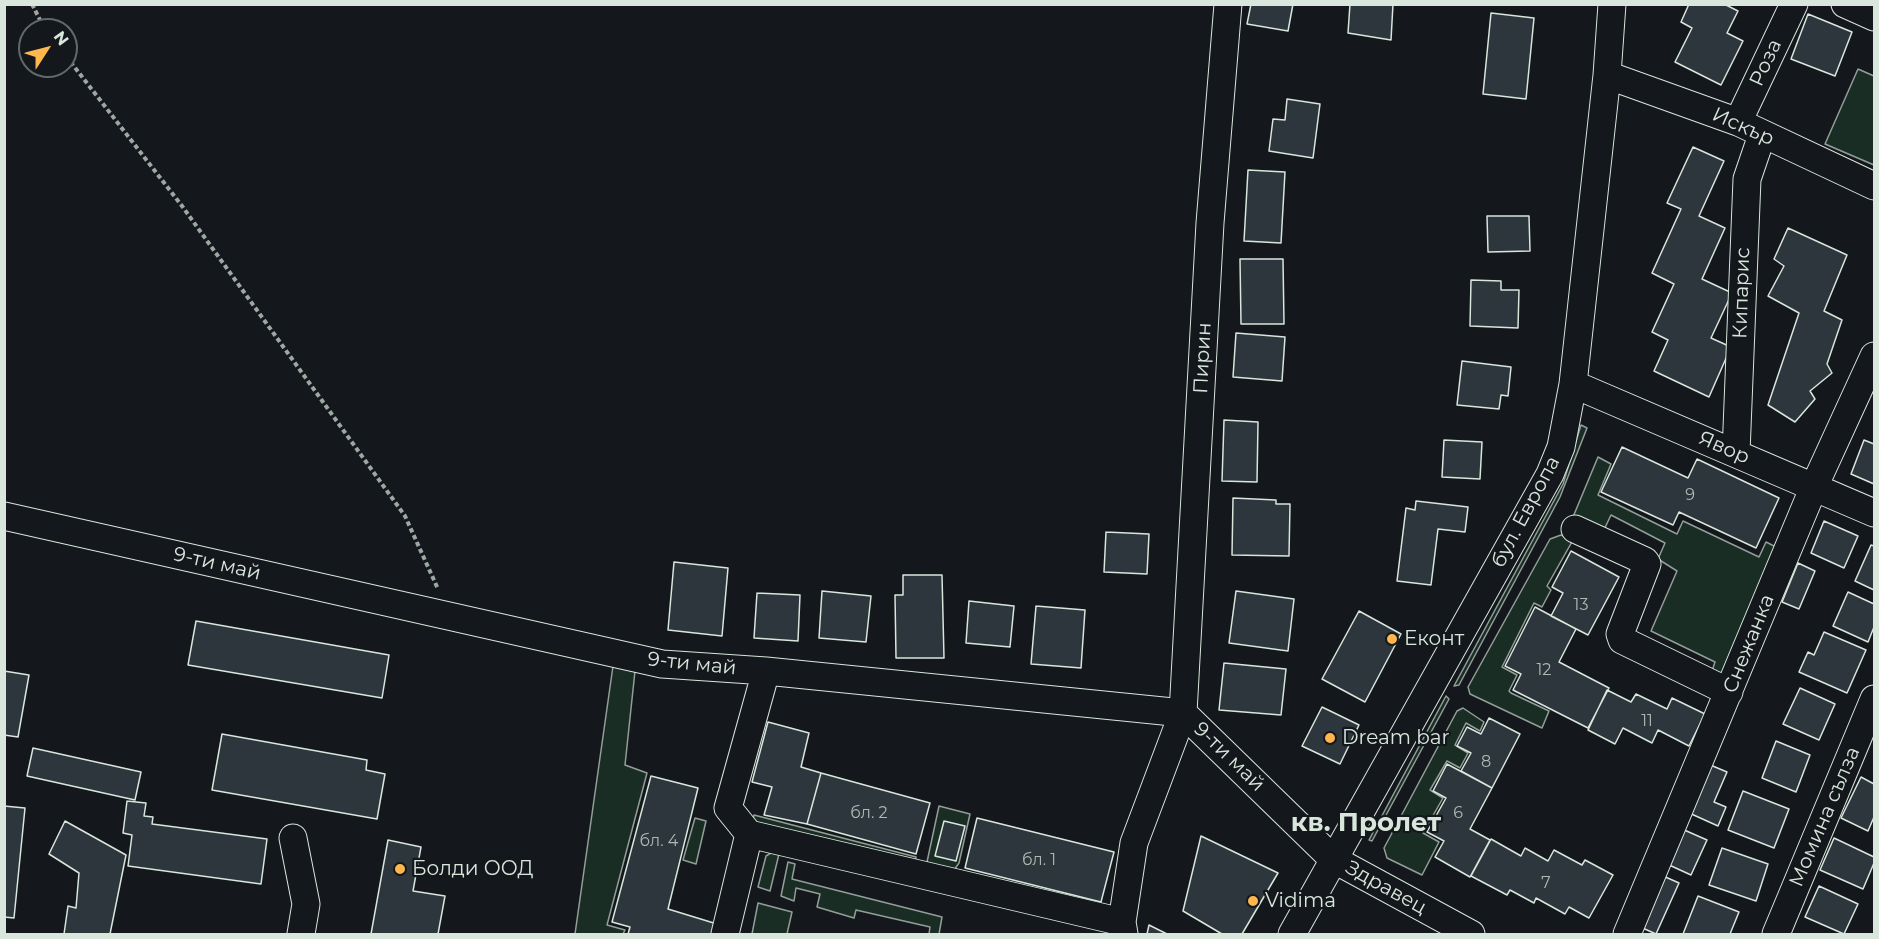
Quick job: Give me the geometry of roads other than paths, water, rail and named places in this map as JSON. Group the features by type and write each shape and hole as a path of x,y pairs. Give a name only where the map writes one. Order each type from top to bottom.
{"street":[{"name":"Пирин","path":"1123,928 1134,843 1183,713 1209,235 1228,4"},
{"name":"бул. Европа","path":"1292,934 1550,474 1561,447 1573,384 1607,75 1612,4"},
{"name":"Роза","path":"1738,122 1794,4"},
{"path":"1845,4 1875,17"},
{"name":"Искър","path":"1607,75 1738,122 1875,186"},
{"name":"Кипарис","path":"1736,453 1747,179 1762,135"},
{"name":"Снежанка","path":"1627,934 1813,489 1875,356"},
{"name":"Явор","path":"1573,384 1736,453 1813,489 1875,513"},
{"name":"9-ти май","path":"4,516 662,664 766,671 1183,713 1333,859"},
{"path":"1575,529 1645,561 1647,564 1620,634 1622,640 1729,692"},
{"path":"766,671 728,808 749,834 1123,928"},
{"name":"Момина сълза","path":"1776,934 1875,699"},
{"path":"725,934 749,834"},
{"path":"293,837 306,904 302,934"},
{"name":"Здравец","path":"1333,859 1471,934"}],"place":[{"name":"Еконт","path":"1392,639"},
{"name":"Dream bar","path":"1330,738"},
{"name":"Болди ООД","path":"400,869"},
{"name":"Vidima","path":"1253,901"}],"district":[{"name":"кв. Пролет","path":"1366,823"}]}
